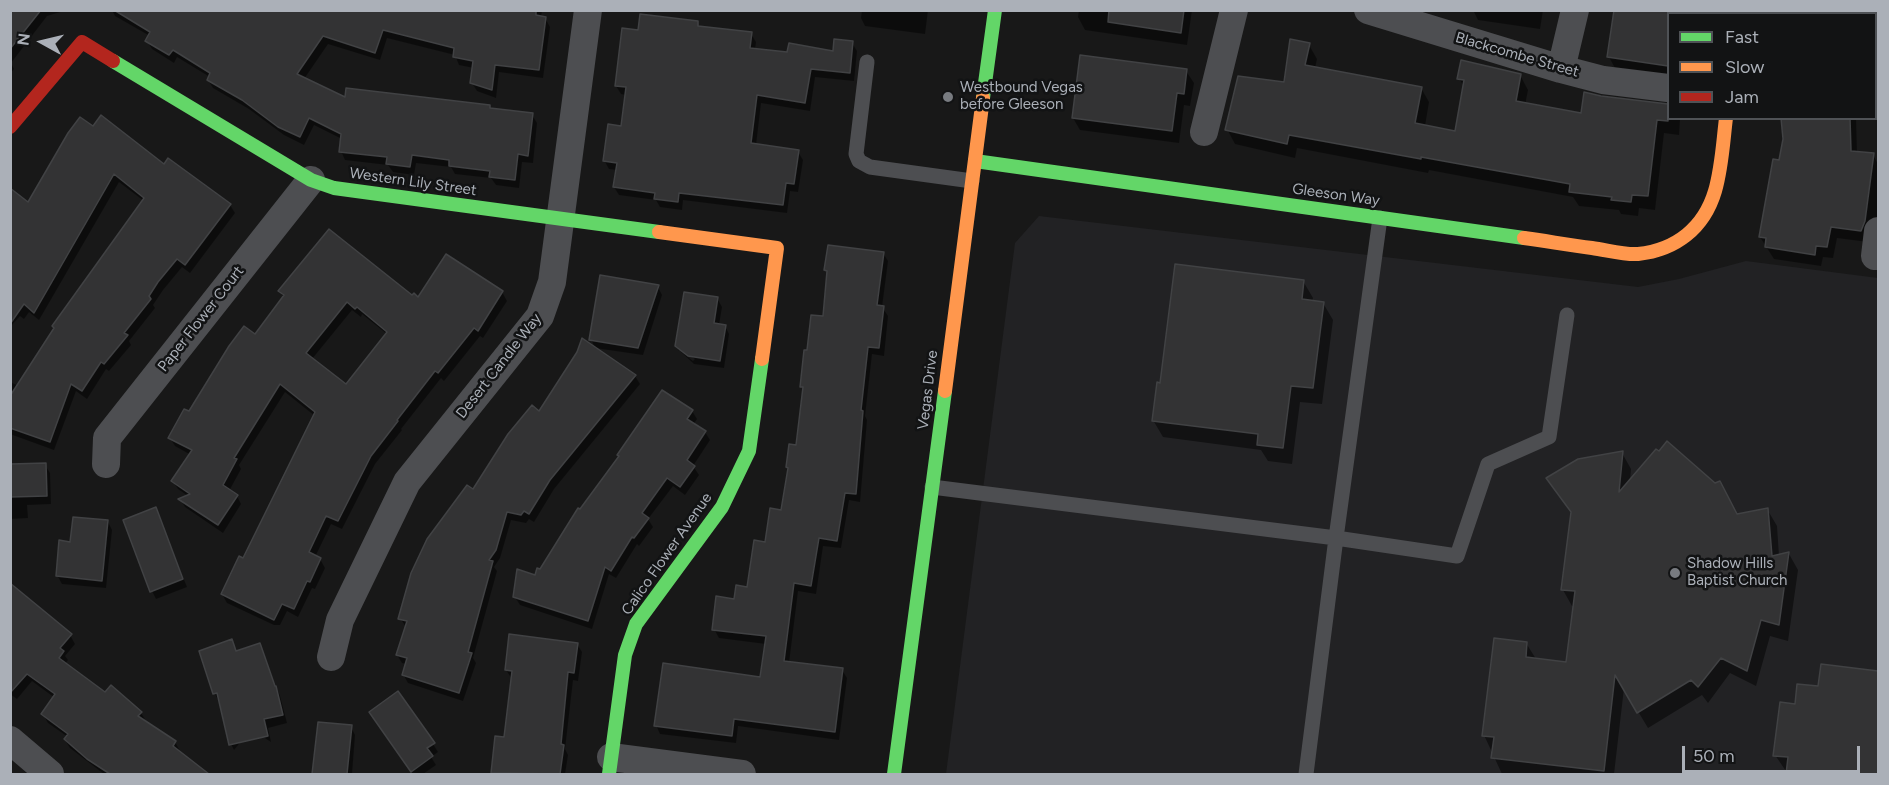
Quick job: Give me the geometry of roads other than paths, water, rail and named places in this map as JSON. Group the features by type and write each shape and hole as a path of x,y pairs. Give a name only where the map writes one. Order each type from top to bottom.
{"street":[{"name":"Desert Candle Way","path":"332,657 340,620 407,482 540,316 552,282 588,10"},
{"name":"Vegas Drive","path":"894,774 994,10"},
{"path":"1204,132 1234,10"},
{"name":"Blackcombe Street","path":"1368,10 1603,80 1667,88"},
{"path":"1561,69 1575,10"},
{"name":"Western Lily Street","path":"10,127 82,42 311,180 334,188 777,248"},
{"name":"Gleeson Way","path":"975,160 1636,254 1668,247 1689,233 1707,212 1717,188 1726,120"},
{"name":"Paper Flower Court","path":"106,464 107,438 311,180"},
{"name":"Calico Flower Avenue","path":"610,766 625,654 636,624 722,507 749,451 777,248"},
{"path":"10,740 50,774"},
{"path":"610,766 742,774"}],"lane":[{"path":"867,62 856,154 860,161 870,167 972,181"},
{"path":"1306,774 1380,218"},
{"path":"932,487 1336,538 1457,556 1488,464 1549,437 1567,315"}],"place":[{"name":"Westbound Vegas before Gleeson","path":"948,97"},
{"name":"Shadow Hills Baptist Church","path":"1675,573"}]}
